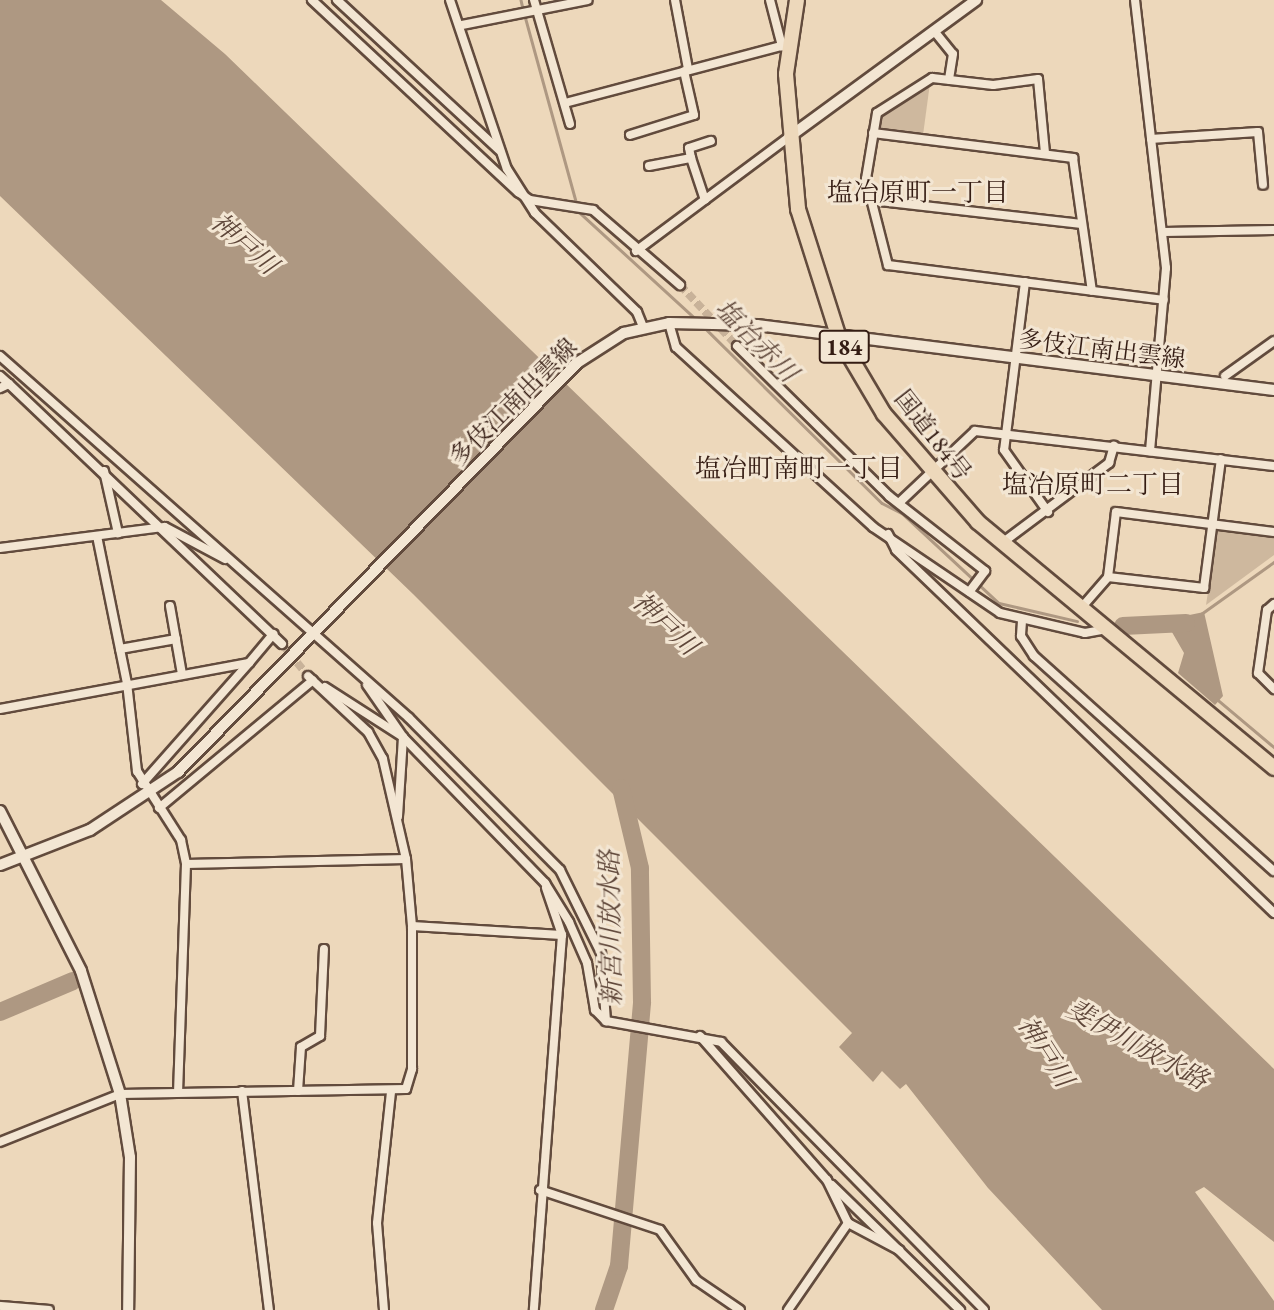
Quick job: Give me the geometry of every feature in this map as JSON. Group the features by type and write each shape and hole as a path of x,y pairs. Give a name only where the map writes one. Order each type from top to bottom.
{"highway":[{"name":"国道184号","path":"797,0 784,47 789,137 808,254 839,338 930,474 1002,543 1274,768"}],"main road":[{"path":"789,137 976,0"},
{"name":"多伎江南出雲線","path":"0,865 90,830 145,789 316,635 577,363 624,333 670,323 757,325 839,338 1274,390"},
{"path":"0,811 81,971 120,1094 130,1157 128,1310"}],"street":[{"path":"312,0 530,200 637,312 643,327"},
{"path":"337,0 501,152"},
{"path":"450,0 462,25 501,152 530,200 593,210 636,251 680,285"},
{"path":"534,0 570,124"},
{"path":"462,25 588,0"},
{"path":"629,135 694,115 675,0"},
{"path":"565,103 784,47 770,0"},
{"path":"1135,0 1164,232 1164,300 1159,377 1150,451"},
{"path":"935,32 953,54 950,80"},
{"path":"1045,153 1038,79 993,85 932,78 877,113 866,178 888,265 1164,300"},
{"path":"1151,139 1258,132 1263,186"},
{"path":"873,133 1073,158 1092,291"},
{"path":"636,251 789,137"},
{"path":"705,200 689,148 711,141"},
{"path":"649,166 691,158"},
{"path":"872,200 1082,225"},
{"path":"1164,232 1274,230"},
{"path":"1025,282 1006,433 1007,457 1048,512"},
{"path":"670,323 676,348 873,527 1022,621 1085,632 1107,629"},
{"path":"1225,376 1274,341"},
{"path":"737,346 901,501 985,571 972,589"},
{"path":"0,356 358,673 560,870 601,953 606,1021"},
{"path":"0,376 147,510 152,527 282,644"},
{"path":"0,388 9,384"},
{"path":"901,501 975,431 1274,466"},
{"path":"1002,543 1048,512 1109,463 1114,446"},
{"path":"1108,577 1204,588 1221,459"},
{"path":"104,471 118,533"},
{"path":"1082,607 1108,577 1116,512 1274,532"},
{"path":"0,548 152,527 176,530 237,565"},
{"path":"888,534 896,550 1274,913"},
{"path":"97,536 145,789 181,840 186,863 178,1090"},
{"path":"1274,604 1267,610 1258,673 1274,690"},
{"path":"170,606 182,674"},
{"path":"1022,621 1021,636 1034,656 1274,871"},
{"path":"145,789 272,634"},
{"path":"120,649 176,639"},
{"path":"0,709 127,683 249,663"},
{"path":"358,673 403,737 545,883 569,922 587,963 595,1010 606,1021 697,1033 720,1042 984,1310"},
{"path":"0,1142 120,1094 178,1090 391,1092 406,1089 412,1069 412,926 406,859 383,759 368,732 308,676 403,737"},
{"path":"159,808 313,680"},
{"path":"398,828 403,737"},
{"path":"186,863 406,859"},
{"path":"534,1310 540,1190 562,934 545,883"},
{"path":"412,926 562,934"},
{"path":"298,1091 301,1047 320,1036 324,949"},
{"path":"697,1033 827,1180 960,1310"},
{"path":"242,1091 269,1310"},
{"path":"384,1310 377,1223 391,1092"},
{"path":"827,1180 848,1223 899,1250"},
{"path":"540,1190 652,1228 674,1245 696,1280 740,1310"},
{"path":"788,1310 848,1223"},
{"path":"0,1306 49,1310"}],"shaded area":[{"path":"930,83 923,135 881,130 880,114"},
{"path":"1218,528 1274,534 1274,555 1206,605"}],"water":[{"path":"0,0 161,0 225,54 1274,1069 1274,1242 1204,1187 1195,1192 1274,1301 1274,1310 1102,1310 988,1188 906,1084 900,1089 882,1071 873,1082 839,1047 852,1033 413,594 0,196"},
{"path":"1204,612 1223,696 1215,705 1178,673 1184,653 1165,620"}],"waterway":[{"name":"塩冶赤川","path":"521,0 523,9"},
{"name":"塩冶赤川","path":"525,16 577,205"},
{"name":"塩冶赤川","path":"578,211 696,319"},
{"name":"塩冶赤川","path":"706,329 882,503 902,513 999,603 1077,621"},
{"path":"1201,614 1274,562"},
{"name":"塩冶赤川","path":"1123,626 1186,623"},
{"path":"1218,700 1274,747"},
{"name":"新宮川放水路","path":"604,1310 619,1266 642,1002 640,868 621,788"},
{"path":"0,1012 73,981"}],"tunnel":[{"path":"680,285 737,346"},
{"path":"282,644 308,676"}],"district":[{"name":"塩冶原町一丁目","path":"918,193"},
{"name":"塩冶町南町一丁目","path":"799,469"},
{"name":"塩冶原町二丁目","path":"1093,485"}],"water label":[{"name":"神戸川","path":"244,244"},
{"name":"神戸川","path":"665,624"},
{"name":"斐伊川放水路","path":"1137,1045"},
{"name":"神戸川","path":"1045,1052"}]}
